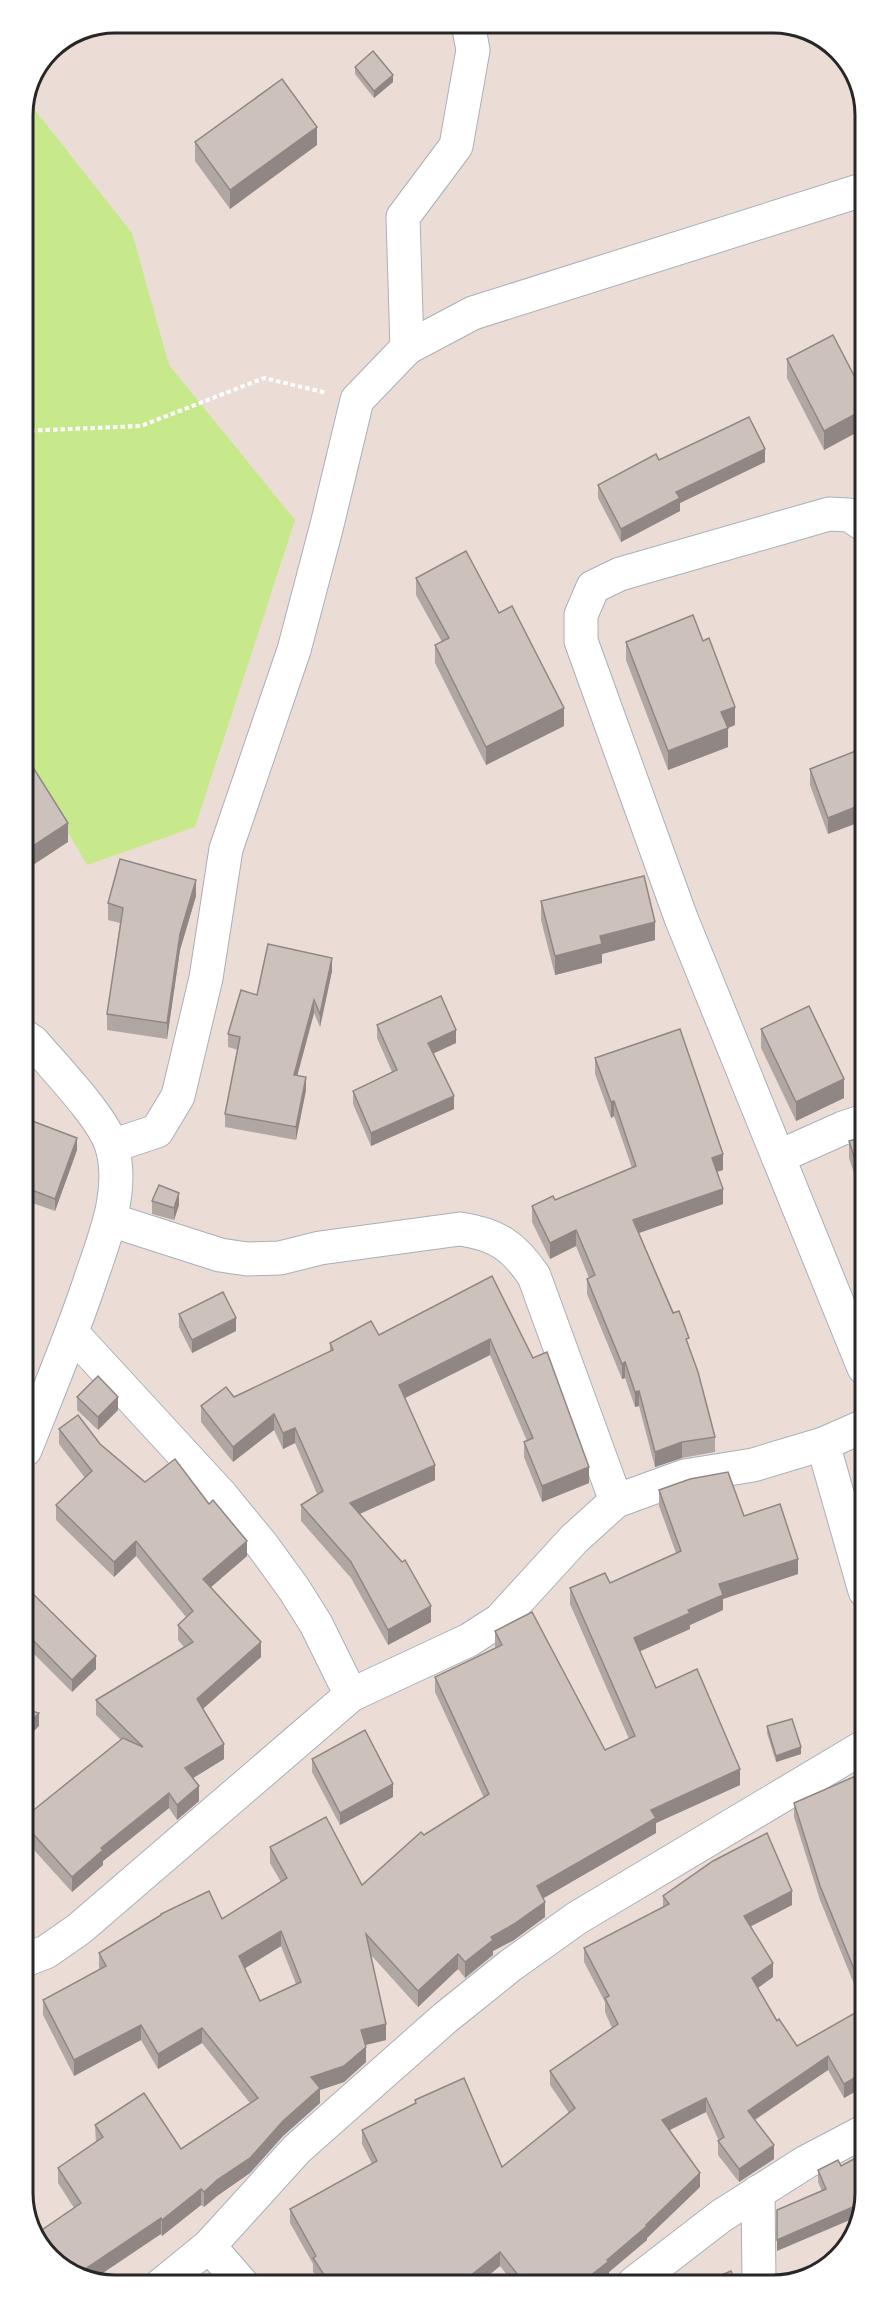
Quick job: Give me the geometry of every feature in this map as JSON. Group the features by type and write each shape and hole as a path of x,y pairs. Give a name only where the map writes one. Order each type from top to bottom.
{"street":[{"path":"407,348 403,217 456,146 473,50 470,33"},
{"path":"112,1146 157,1131 178,1096 206,978 226,849 294,650 357,400 407,348 473,313 855,192"},
{"path":"855,519 849,515 829,514 620,574 593,587 581,615 581,641 673,896 855,1346"},
{"path":"33,1042 93,1114 112,1146 116,1182 111,1220 72,1333 33,1430"},
{"path":"778,1157 855,1124"},
{"path":"111,1220 220,1255 247,1259 280,1258 320,1248 460,1229 482,1232 505,1243 521,1256 534,1276 616,1501"},
{"path":"72,1333 220,1495 262,1545 294,1588 316,1624 351,1695"},
{"path":"33,1957 46,1952 79,1929 351,1695 469,1640 500,1620 574,1539 616,1501 685,1476 753,1465 823,1444 855,1430"},
{"path":"823,1444 855,1557"},
{"path":"174,2275 209,2246 297,2149 445,2018 511,1965 577,1918 855,1752"},
{"path":"644,2275 721,2216 806,2162 855,2136"},
{"path":"758,2193 759,2275"},
{"path":"209,2246 234,2275"}],"path":[{"path":"33,431 141,426 264,378 357,400"}],"green space":[{"path":"33,108 132,233 169,365 295,520 195,827 87,865 33,772"}],"building":[{"path":"373,51 393,75 374,91 355,67"},
{"path":"282,79 317,127 230,190 195,142"},
{"path":"833,335 855,378 855,414 824,431 787,359"},
{"path":"749,417 765,449 676,492 680,498 621,529 598,485 656,454 659,460"},
{"path":"466,551 499,613 512,606 564,708 486,747 435,645 449,638 416,578"},
{"path":"693,615 703,641 709,638 735,707 721,712 728,728 668,751 626,642"},
{"path":"855,751 855,807 828,818 810,769"},
{"path":"33,767 68,823 33,846"},
{"path":"120,859 196,880 180,934 167,1023 107,1014 123,908 108,903"},
{"path":"644,876 655,922 600,936 602,944 555,956 541,901"},
{"path":"268,944 332,958 320,1014 314,1000 294,1075 306,1077 296,1127 225,1114 240,1037 228,1034 241,990 257,995"},
{"path":"441,996 456,1030 428,1043 454,1096 371,1133 353,1091 397,1070 377,1025"},
{"path":"809,1006 844,1079 796,1102 761,1029"},
{"path":"680,1029 723,1154 712,1158 723,1189 633,1220 673,1313 679,1311 689,1338 686,1339 698,1372 715,1437 682,1442 655,1452 639,1391 635,1392 625,1362 622,1364 587,1279 595,1275 576,1230 550,1243 532,1206 553,1196 555,1200 636,1166 614,1101 611,1102 595,1058"},
{"path":"33,1121 77,1138 55,1199 33,1190"},
{"path":"855,1139 855,1159 849,1141"},
{"path":"159,1185 179,1193 174,1208 152,1201"},
{"path":"492,1276 533,1358 547,1352 589,1467 542,1486 524,1442 533,1438 490,1339 399,1385 435,1465 350,1503 402,1562 405,1560 431,1606 388,1630 351,1562 301,1505 323,1491 295,1428 283,1433 274,1414 233,1447 201,1406 226,1387 234,1397 333,1350 330,1343 371,1321 379,1335"},
{"path":"223,1292 236,1318 192,1340 179,1314"},
{"path":"98,1376 118,1397 98,1417 77,1397"},
{"path":"78,1415 100,1444 145,1482 175,1459 209,1504 213,1500 247,1541 203,1579 261,1642 197,1699 224,1744 185,1768 199,1786 177,1805 169,1793 101,1848 103,1850 72,1877 33,1834 33,1811 123,1738 143,1747 96,1700 193,1642 178,1625 193,1611 136,1541 114,1562 56,1505 92,1471 59,1429"},
{"path":"728,1472 744,1516 780,1504 798,1559 719,1584 723,1595 688,1610 690,1613 634,1638 656,1688 697,1669 740,1769 651,1810 656,1818 537,1886 545,1902 491,1937 493,1940 465,1962 458,1954 418,1991 366,1934 386,2024 361,2030 366,2047 344,2066 311,2077 320,2088 283,2121 250,2158 217,2180 204,2192 201,2189 162,2220 161,2218 85,2269 65,2258 50,2243 42,2230 81,2203 58,2168 103,2137 95,2125 144,2093 181,2149 258,2098 202,2028 158,2054 141,2025 74,2060 43,2000 106,1966 99,1953 161,1914 209,1891 222,1919 287,1878 270,1847 326,1817 362,1885 421,1832 424,1835 489,1794 435,1677 502,1645 495,1631 532,1612 605,1750 635,1736 570,1588 605,1573 610,1583 681,1551 659,1490 690,1479","holes":["281,1931 301,1982 260,2001 239,1956"]},
{"path":"33,1594 96,1656 72,1680 33,1640"},
{"path":"33,1711 39,1713 33,1719"},
{"path":"792,1719 801,1747 776,1756 767,1726"},
{"path":"365,1730 393,1784 340,1813 312,1759"},
{"path":"855,1776 854,1969 820,1886 794,1803"},
{"path":"767,1833 792,1891 744,1916 773,1963 752,1978 777,2021 779,2019 797,2046 855,2013 855,2078 844,2084 828,2056 748,2111 774,2145 739,2169 718,2141 724,2137 706,2098 662,2120 700,2173 647,2226 591,2275 518,2275 500,2252 471,2275 324,2275 313,2258 316,2256 290,2209 377,2161 362,2130 416,2103 415,2100 464,2078 502,2167 575,2108 550,2071 618,2024 605,1998 609,1996 584,1948 669,1904 663,1896 713,1861"},
{"path":"855,2158 853,2207 777,2240 777,2210 826,2189 818,2170 838,2160 841,2166"},
{"path":"731,2271 733,2275 721,2275"}]}
